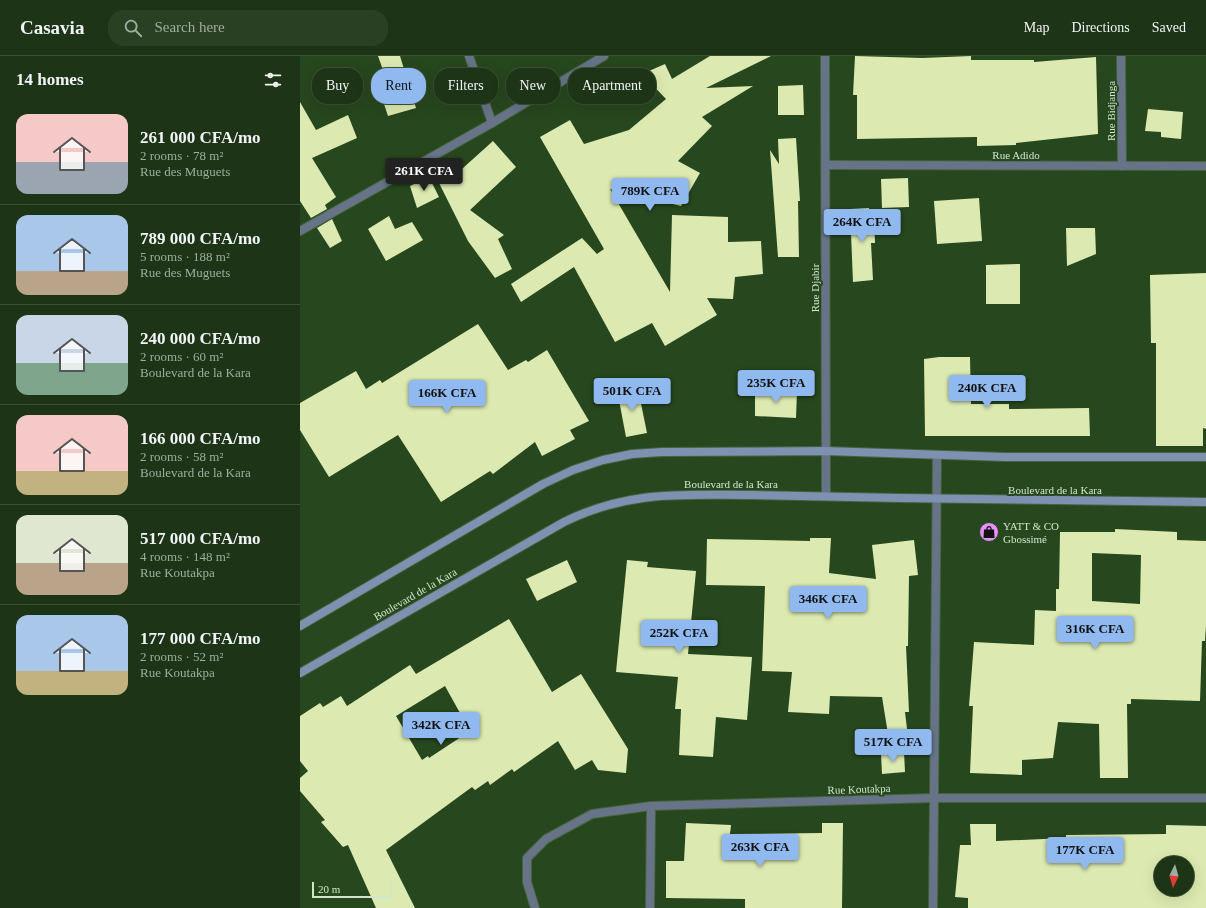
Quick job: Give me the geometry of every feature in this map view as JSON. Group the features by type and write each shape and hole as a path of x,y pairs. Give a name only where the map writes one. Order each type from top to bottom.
{"main road":[{"path":"300,626 542,484 572,470 603,460 632,454 662,452 826,451 938,455 1206,457"},
{"name":"Boulevard de la Kara","path":"300,673 506,554 588,510 616,502 666,495 1206,502"}],"street":[{"path":"469,56 492,122"},
{"path":"300,231 492,122 604,56"},
{"name":"Rue Djabir","path":"825,56 826,496"},
{"name":"Rue Bidjanga","path":"1121,56 1122,166"},
{"name":"Rue Adido","path":"826,165 1206,166"},
{"path":"933,908 938,455"},
{"name":"Rue Koutakpa","path":"535,908 527,882 528,858 546,839 592,814 651,806 934,798 1206,798"},
{"path":"650,908 651,806"}],"building":[{"path":"378,56 400,56 404,68 382,68"},
{"path":"710,56 771,56 706,88 753,86 702,117 712,126 678,161 700,173 681,206 610,189 670,292 672,215 728,217 728,242 761,241 763,274 735,277 733,299 707,298 717,315 665,346 652,323 615,342 574,267 521,302 511,284 582,238 597,254 604,249 540,137 570,120 584,144 629,130 666,99 656,89 656,68 665,64 672,79"},
{"path":"855,56 922,58 971,56 971,60 1034,60 1034,62 1096,57 1098,134 1016,143 1016,145 977,146 977,137 857,139 857,95 853,95"},
{"path":"803,85 804,115 778,115 778,86"},
{"path":"300,102 316,130 348,115 357,138 312,158 336,197 325,205 327,209 311,218 300,201"},
{"path":"384,104 415,104 416,108 388,116"},
{"path":"1148,109 1183,112 1181,139 1161,137 1161,132 1145,131"},
{"path":"796,138 800,201 798,201 799,257 778,257 770,150 779,164 778,139"},
{"path":"493,141 516,167 470,210 504,235 498,239 512,269 495,278 468,241 439,183 463,168"},
{"path":"429,177 439,197 417,208 410,186"},
{"path":"908,178 909,207 882,208 881,179"},
{"path":"979,198 982,241 937,244 934,201"},
{"path":"869,208 869,211 874,211 875,243 871,243 873,280 853,282 850,209"},
{"path":"389,216 395,229 412,222 423,240 386,261 368,229"},
{"path":"332,219 342,241 330,248 317,228"},
{"path":"1066,228 1095,228 1096,254 1067,266"},
{"path":"1020,264 1020,304 986,304 986,265"},
{"path":"1206,273 1206,429 1203,428 1203,446 1156,446 1156,343 1151,343 1150,275"},
{"path":"478,324 508,370 526,360 528,362 547,350 589,421 570,430 575,439 542,456 535,442 493,474 490,471 441,502 398,435 329,477 300,430 300,403 356,371 366,389 380,380 382,383"},
{"path":"939,357 970,357 971,404 1009,404 1009,409 1089,408 1090,436 925,436 924,359"},
{"path":"637,384 647,433 626,437 618,395"},
{"path":"771,390 797,391 796,418 755,416 755,393 771,393"},
{"path":"1115,529 1177,532 1177,540 1206,541 1206,626 1205,641 1202,641 1200,701 1131,699 1131,704 1127,704 1128,778 1100,778 1099,724 1058,722 1053,758 1022,760 1022,775 970,773 973,706 969,706 974,642 1034,645 1035,610 1056,611 1056,589 1059,589 1060,532 1115,532","holes":["1092,553 1141,555 1140,604 1092,601"]},
{"path":"810,538 831,538 829,573 876,579 872,545 914,540 918,575 909,576 908,646 906,646 909,712 905,712 908,737 889,740 882,697 830,696 829,714 788,712 792,672 762,671 765,586 706,585 707,539 810,541"},
{"path":"567,560 577,582 537,601 526,579"},
{"path":"627,560 648,562 647,567 696,571 688,654 752,657 747,720 716,717 713,757 679,755 681,709 675,709 678,677 616,672"},
{"path":"509,619 552,692 581,674 628,749 626,773 598,770 592,760 575,770 558,741 514,772 512,769 490,785 488,781 475,790 472,787 386,850 415,908 376,908 348,845 343,847 321,822 325,820 300,791 300,778 308,771 300,761 300,716 320,703 323,707 341,696 347,706 410,665 416,674","holes":["445,686 470,731 429,758 428,756 422,760 396,716"]},
{"path":"904,752 905,772 882,774 881,753"},
{"path":"686,823 731,825 730,834 822,833 822,823 843,823 842,908 745,908 745,899 666,898 666,861 684,861"},
{"path":"970,824 996,824 996,841 1066,838 1066,835 1166,834 1166,825 1206,826 1206,908 968,908 968,898 955,897 960,845 971,845"}],"place":[{"name":"YATT & CO Gbossimé","path":"989,532"}]}
